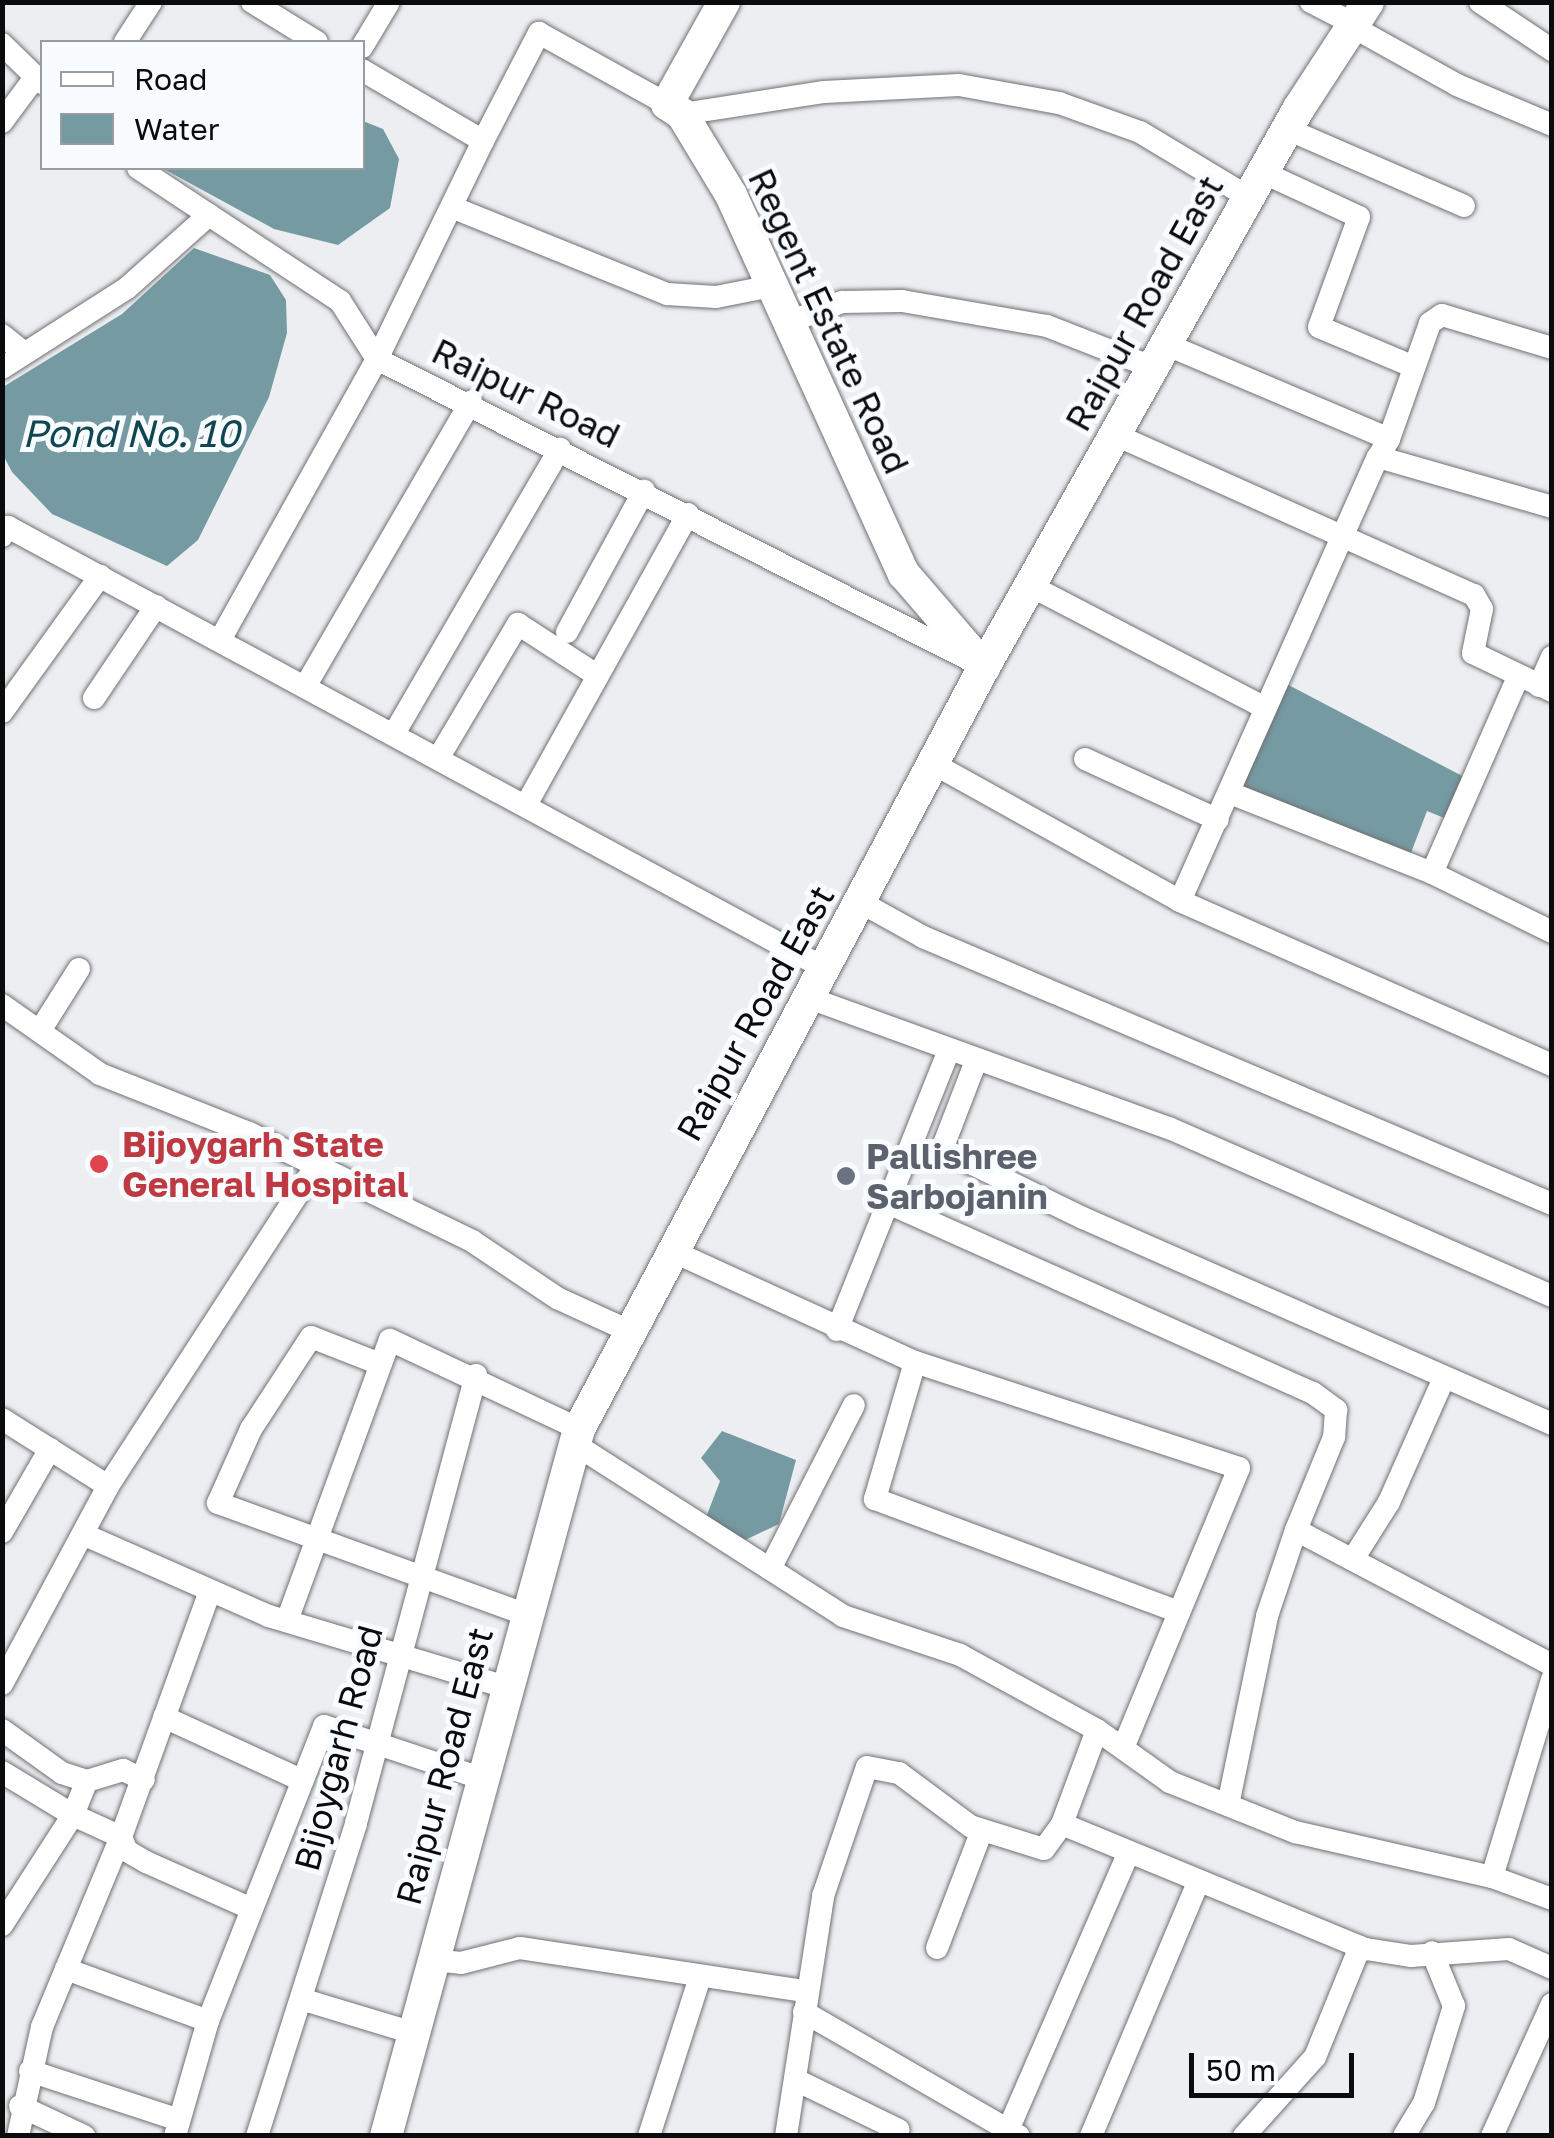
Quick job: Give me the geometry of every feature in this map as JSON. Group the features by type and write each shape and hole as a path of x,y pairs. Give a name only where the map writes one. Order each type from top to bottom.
{"street":[{"path":"126,40 151,2"},
{"path":"252,2 315,40"},
{"path":"365,41 389,2"},
{"path":"674,109 724,2"},
{"path":"1311,2 1358,18 1552,125"},
{"path":"1480,2 1552,50"},
{"name":"Raipur Road East","path":"386,2136 576,1436 627,1330 828,970 984,668 1163,358 1287,128 1358,18"},
{"name":"Raipur Road","path":"674,109 539,33 377,360 472,402 984,668"},
{"path":"2,44 39,80 2,122"},
{"path":"365,72 483,140"},
{"path":"674,109 824,92 959,85 1060,103 1140,132 1255,185 1359,218 1320,327 1414,367"},
{"name":"Regent Estate Road","path":"674,109 772,286 904,574 984,668"},
{"path":"1287,128 1464,206"},
{"path":"141,170 340,301 377,360 220,640"},
{"path":"454,208 666,294 716,297 772,286"},
{"path":"2,368 127,288 208,215"},
{"path":"789,322 842,302 951,307 1047,326 1163,358 1384,448 1552,506"},
{"path":"1180,900 1230,793 1338,536 1384,448 1430,323 1442,315 1552,348"},
{"path":"2,335 24,353"},
{"path":"306,685 472,402"},
{"path":"1118,436 1474,594 1482,609 1473,653 1546,689 1552,657"},
{"path":"394,732 560,448"},
{"path":"567,632 644,491"},
{"path":"526,805 688,514"},
{"path":"4,529 394,732 828,970"},
{"path":"2,712 100,576"},
{"path":"1030,586 1265,708"},
{"path":"94,698 156,606"},
{"path":"439,757 518,624 598,676"},
{"path":"1432,873 1518,676"},
{"path":"1084,759 1218,820"},
{"path":"934,764 1180,900 1552,1064"},
{"path":"1230,793 1432,873 1552,932"},
{"path":"862,903 923,937 1552,1204"},
{"path":"40,1028 79,970"},
{"path":"812,999 1237,1155 1552,1296"},
{"path":"2,1005 149,1099 316,1166 472,1241 557,1298 627,1330"},
{"path":"837,1330 948,1052"},
{"path":"976,1061 942,1148 1552,1424"},
{"path":"2,1684 108,1486 316,1166"},
{"path":"888,1203 1336,1410 1267,1616 1228,1805"},
{"path":"670,1250 837,1330 915,1362 1238,1468 1122,1748"},
{"path":"380,1364 311,1336 251,1429 218,1503 528,1614"},
{"path":"288,1618 390,1340 476,1375 576,1436 843,1616 960,1656 1097,1730 1170,1782 1295,1832 1492,1877 1552,1899"},
{"path":"915,1362 875,1499 1179,1612"},
{"name":"Bijoygarh Road","path":"257,2136 304,2000 377,1748 476,1375"},
{"path":"1353,1559 1389,1502 1444,1378"},
{"path":"770,1569 854,1406"},
{"path":"2,1419 108,1486"},
{"path":"2,1532 50,1449"},
{"path":"1296,1530 1552,1665"},
{"path":"85,1535 209,1594 398,1659 506,1687"},
{"path":"18,2136 20,2106 30,2071 66,1970 144,1780 209,1594"},
{"path":"1492,1877 1552,1679"},
{"path":"164,1716 301,1780"},
{"path":"30,2071 177,2128 208,2022 324,1726 377,1748 483,1779"},
{"path":"2,1730 62,1773 88,1780 123,1770 144,1780"},
{"path":"786,2136 805,2001 840,1833 867,1767 882,1764 982,1830 1044,1849 1062,1824 1097,1730"},
{"path":"2,1772 73,1815 122,1837 127,1852 250,1908"},
{"path":"2,1926 73,1815 88,1780"},
{"path":"1062,1824 1360,1947 1432,1952 1508,1949 1549,1961"},
{"path":"938,1948 982,1830"},
{"path":"432,1960 461,1963 520,1948 805,2001 1014,2133 1130,1852"},
{"path":"1091,2136 1198,1883"},
{"path":"1244,2136 1296,2087 1316,2057 1360,1947"},
{"path":"1404,2136 1431,2084 1454,2006 1432,1952"},
{"path":"66,1970 208,2022"},
{"path":"649,2136 698,1980"},
{"path":"304,2000 413,2033"},
{"path":"1492,2136 1552,2004"},
{"path":"796,2080 899,2130"},
{"path":"20,2106 84,2136"}],"water":[{"path":"365,122 383,129 399,159 390,208 338,245 274,229 166,170 365,170"},
{"name":"Pond No. 10","path":"194,248 270,275 286,300 287,333 269,397 198,540 167,566 52,514 12,472 3,455 3,387 122,314"},
{"path":"1279,680 1468,779 1449,820 1427,811 1409,858 1236,783"},
{"path":"722,1431 796,1460 779,1524 741,1542 705,1520 720,1481 701,1458"}],"place":[{"name":"Bijoygarh State General Hospital","path":"99,1164"},
{"name":"Pallishree Sarbojanin","path":"846,1176"}]}
